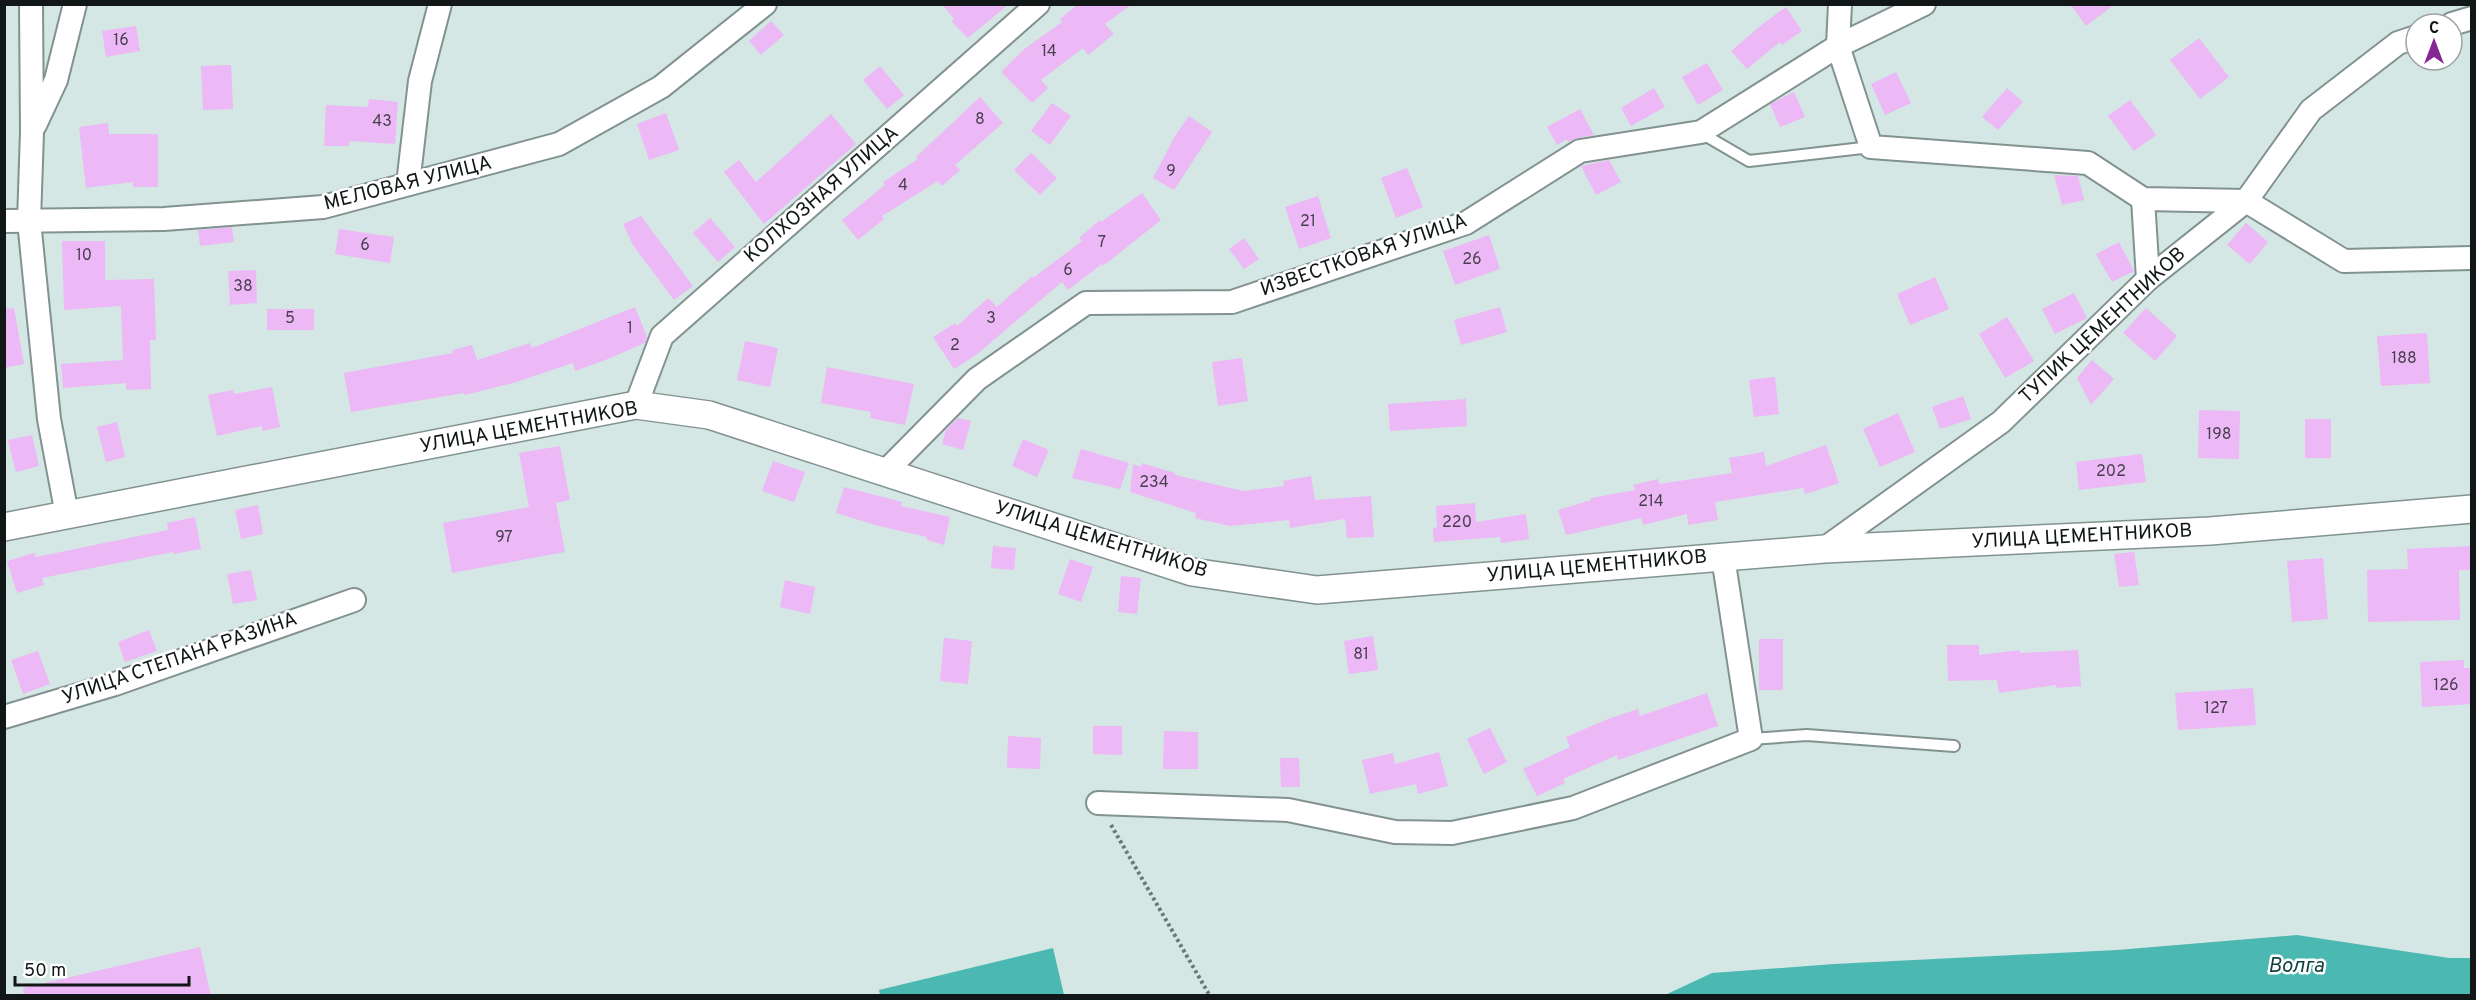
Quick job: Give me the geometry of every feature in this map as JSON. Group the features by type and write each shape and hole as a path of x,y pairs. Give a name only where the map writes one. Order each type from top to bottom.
{"street":[{"path":"31,4 32,132 29,221 49,418 67,515"},
{"path":"32,132 56,80 75,4"},
{"path":"408,184 420,81 440,4"},
{"name":"МЕЛОВАЯ УЛИЦА","path":"4,221 164,219 323,207 559,144 661,87 765,4"},
{"name":"КОЛХОЗНАЯ УЛИЦА","path":"636,405 662,336 1038,4"},
{"path":"1840,4 1838,46 1870,147 2088,163 2143,199 2246,201 2344,261 2472,258"},
{"name":"ИЗВЕСТКОВАЯ УЛИЦА","path":"885,472 977,379 1086,303 1232,302 1466,223 1580,151 1701,132 1838,46 1924,4"},
{"name":"ТУПИК ЦЕМЕНТНИКОВ","path":"1824,549 2001,422 2148,279 2246,201 2312,110 2398,43 2404,41"},
{"path":"2143,199 2148,279"},
{"name":"УЛИЦА ЦЕМЕНТНИКОВ","path":"4,526 636,405 709,415 1192,572 1317,590 1824,549 2210,531 2472,509"},
{"path":"1098,803 1288,810 1395,832 1452,833 1573,808 1751,739 1722,557"},
{"name":"УЛИЦА СТЕПАНА РАЗИНА","path":"4,717 115,684 354,600"}],"lane":[{"path":"1701,132 1749,161 1870,147"},
{"path":"1751,739 1807,735 1954,746"}],"path":[{"path":"1098,803 1210,996"}],"water":[{"name":"Волга","path":"2297,935 2449,958 2471,958 2471,995 1665,995 1712,973 1834,964 2117,950"},
{"path":"1053,948 1064,995 880,995 879,990"}],"building":[{"path":"942,4 1009,4 968,38 952,22 954,19"},
{"path":"1078,4 1132,4 1105,24 1114,34 1088,55 1083,48 1041,80 1048,88 1032,103 1001,72 1023,50 1062,22 1060,19"},
{"path":"2070,4 2115,4 2086,26"},
{"path":"1786,7 1802,31 1782,45 1780,42 1747,69 1731,51"},
{"path":"771,21 784,35 761,55 749,41"},
{"path":"136,26 140,51 106,57 102,31"},
{"path":"2199,38 2229,77 2200,99 2170,60"},
{"path":"1707,63 1723,90 1698,105 1682,77"},
{"path":"231,65 233,109 203,110 201,66"},
{"path":"880,66 904,95 887,109 863,80"},
{"path":"1896,72 1911,103 1885,115 1871,84"},
{"path":"1654,88 1665,107 1631,126 1621,108"},
{"path":"2007,88 2023,102 1998,130 1982,117"},
{"path":"1794,92 1805,117 1780,127 1770,104"},
{"path":"980,97 1003,123 955,165 960,170 942,186 938,181 882,216 884,219 858,240 842,220 885,185 883,182 918,159 916,157"},
{"path":"369,99 398,102 395,144 349,141 349,146 324,146 326,105 368,107"},
{"path":"2130,100 2156,135 2134,151 2108,116"},
{"path":"1052,103 1071,116 1050,145 1031,131"},
{"path":"1580,109 1594,135 1568,142 1567,139 1557,145 1547,127"},
{"path":"666,113 679,150 649,160 637,124"},
{"path":"831,114 856,144 764,224 724,172 739,160 756,182"},
{"path":"1189,116 1212,132 1174,190 1153,178 1175,136"},
{"path":"108,123 109,134 158,134 158,187 133,187 133,182 86,188 79,127"},
{"path":"1031,153 1057,178 1040,195 1014,170"},
{"path":"1609,160 1621,182 1596,195 1581,166"},
{"path":"1407,168 1423,207 1396,218 1381,178"},
{"path":"2054,175 2078,176 2084,200 2062,205"},
{"path":"1142,193 1161,220 1103,266 1102,264 1068,290 1062,282 976,355 954,369 933,337 955,323 957,326 988,298 997,307 1032,276 1033,278 1082,241 1079,238 1100,220 1101,222"},
{"path":"1318,196 1331,238 1299,249 1285,207"},
{"path":"641,216 693,286 674,300 633,245 623,224"},
{"path":"710,218 735,247 718,262 693,233"},
{"path":"2246,223 2268,242 2250,264 2227,245"},
{"path":"232,227 234,242 200,246 198,230"},
{"path":"339,229 394,237 390,263 335,254"},
{"path":"1489,235 1500,269 1455,285 1443,251"},
{"path":"1244,238 1259,259 1244,269 1229,249"},
{"path":"62,241 105,241 105,280 154,279 156,340 150,340 151,389 126,390 126,383 63,388 61,364 123,360 121,306 64,310"},
{"path":"2119,242 2134,271 2112,282 2096,254"},
{"path":"256,270 257,303 230,305 228,271"},
{"path":"1935,277 1949,309 1910,325 1897,294"},
{"path":"2074,293 2087,318 2055,334 2042,309"},
{"path":"635,307 647,337 645,343 603,361 575,371 573,363 513,383 465,395 464,393 351,412 344,373 453,353 452,350 472,345 477,360 530,343 532,348"},
{"path":"1500,307 1507,332 1461,345 1454,320"},
{"path":"14,308 24,364 4,368 4,309"},
{"path":"2146,308 2177,336 2155,361 2123,333"},
{"path":"267,309 314,309 314,330 267,330"},
{"path":"2007,317 2034,361 2005,378 1979,334"},
{"path":"2427,333 2430,383 2381,386 2377,336"},
{"path":"745,341 778,348 770,387 737,380"},
{"path":"1242,358 1248,401 1218,406 1212,362"},
{"path":"2092,360 2114,379 2091,405 2077,378"},
{"path":"827,367 914,384 905,425 870,418 871,412 821,403"},
{"path":"1775,377 1779,414 1754,417 1749,380"},
{"path":"272,387 280,427 262,431 262,426 217,436 208,395 233,390 234,394"},
{"path":"1963,396 1971,419 1940,429 1932,407"},
{"path":"1466,399 1467,426 1390,431 1388,404"},
{"path":"2199,410 2240,411 2239,459 2198,458"},
{"path":"1898,413 1915,452 1880,467 1863,429"},
{"path":"958,418 971,421 963,450 942,444 946,430"},
{"path":"2305,419 2331,419 2331,458 2305,458"},
{"path":"117,422 125,457 106,462 97,427"},
{"path":"32,435 39,466 16,472 8,440"},
{"path":"1023,439 1049,450 1037,477 1012,466"},
{"path":"1826,445 1839,483 1805,494 1803,488 1715,502 1718,520 1688,525 1687,514 1643,525 1641,518 1566,535 1558,510 1591,500 1591,498 1635,490 1633,485 1658,479 1659,484 1732,473 1729,458 1764,452 1766,466"},
{"path":"560,446 570,500 556,503 565,552 452,573 443,523 529,507 519,453"},
{"path":"1081,449 1129,463 1120,489 1072,478"},
{"path":"2142,454 2146,482 2079,490 2076,462"},
{"path":"773,461 805,472 794,502 762,491"},
{"path":"1142,463 1175,473 1175,475 1243,491 1284,486 1283,481 1311,476 1315,500 1371,496 1374,537 1347,538 1345,519 1290,528 1289,520 1230,526 1195,518 1196,513 1130,492 1133,464 1141,467"},
{"path":"844,487 902,502 901,506 950,517 944,545 927,540 927,537 836,513"},
{"path":"1475,503 1476,522 1526,514 1529,539 1501,543 1500,537 1434,542 1433,528 1437,527 1436,506"},
{"path":"258,505 263,534 241,539 235,510"},
{"path":"195,517 201,549 173,554 173,552 42,578 44,585 17,593 7,561 34,553 36,557 168,530 167,523"},
{"path":"993,546 1016,548 1014,570 991,568"},
{"path":"2472,546 2472,570 2459,570 2460,620 2368,622 2367,570 2408,569 2407,549"},
{"path":"2134,552 2139,585 2119,587 2114,554"},
{"path":"2323,558 2328,619 2292,622 2287,561"},
{"path":"1070,559 1093,567 1081,602 1058,594"},
{"path":"251,570 257,600 233,604 227,574"},
{"path":"1121,576 1141,578 1137,614 1118,612"},
{"path":"785,580 815,587 810,614 780,607"},
{"path":"149,630 157,651 125,662 118,642"},
{"path":"1373,636 1378,670 1349,674 1344,641"},
{"path":"944,638 972,641 968,684 940,681"},
{"path":"1759,639 1783,639 1783,690 1759,690"},
{"path":"1947,645 1979,645 1979,655 2020,650 2020,653 2078,650 2081,686 2056,688 2056,685 1999,693 1997,680 1948,681"},
{"path":"38,651 50,684 23,694 11,660"},
{"path":"2464,660 2464,668 2472,668 2472,704 2422,707 2420,662"},
{"path":"2253,688 2256,725 2178,730 2175,693"},
{"path":"1707,693 1718,726 1618,760 1617,755 1563,779 1565,783 1537,796 1523,769 1570,747 1566,737 1608,719 1638,709 1640,716"},
{"path":"1093,726 1122,726 1122,755 1093,754"},
{"path":"1490,728 1507,762 1484,774 1467,739"},
{"path":"1164,731 1198,732 1198,769 1163,769"},
{"path":"1008,736 1041,738 1040,769 1007,768"},
{"path":"1439,752 1448,786 1418,794 1416,784 1370,794 1362,760 1393,753 1395,764"},
{"path":"1280,758 1299,758 1300,787 1281,787"},
{"path":"200,947 211,996 24,996 23,988"}]}
